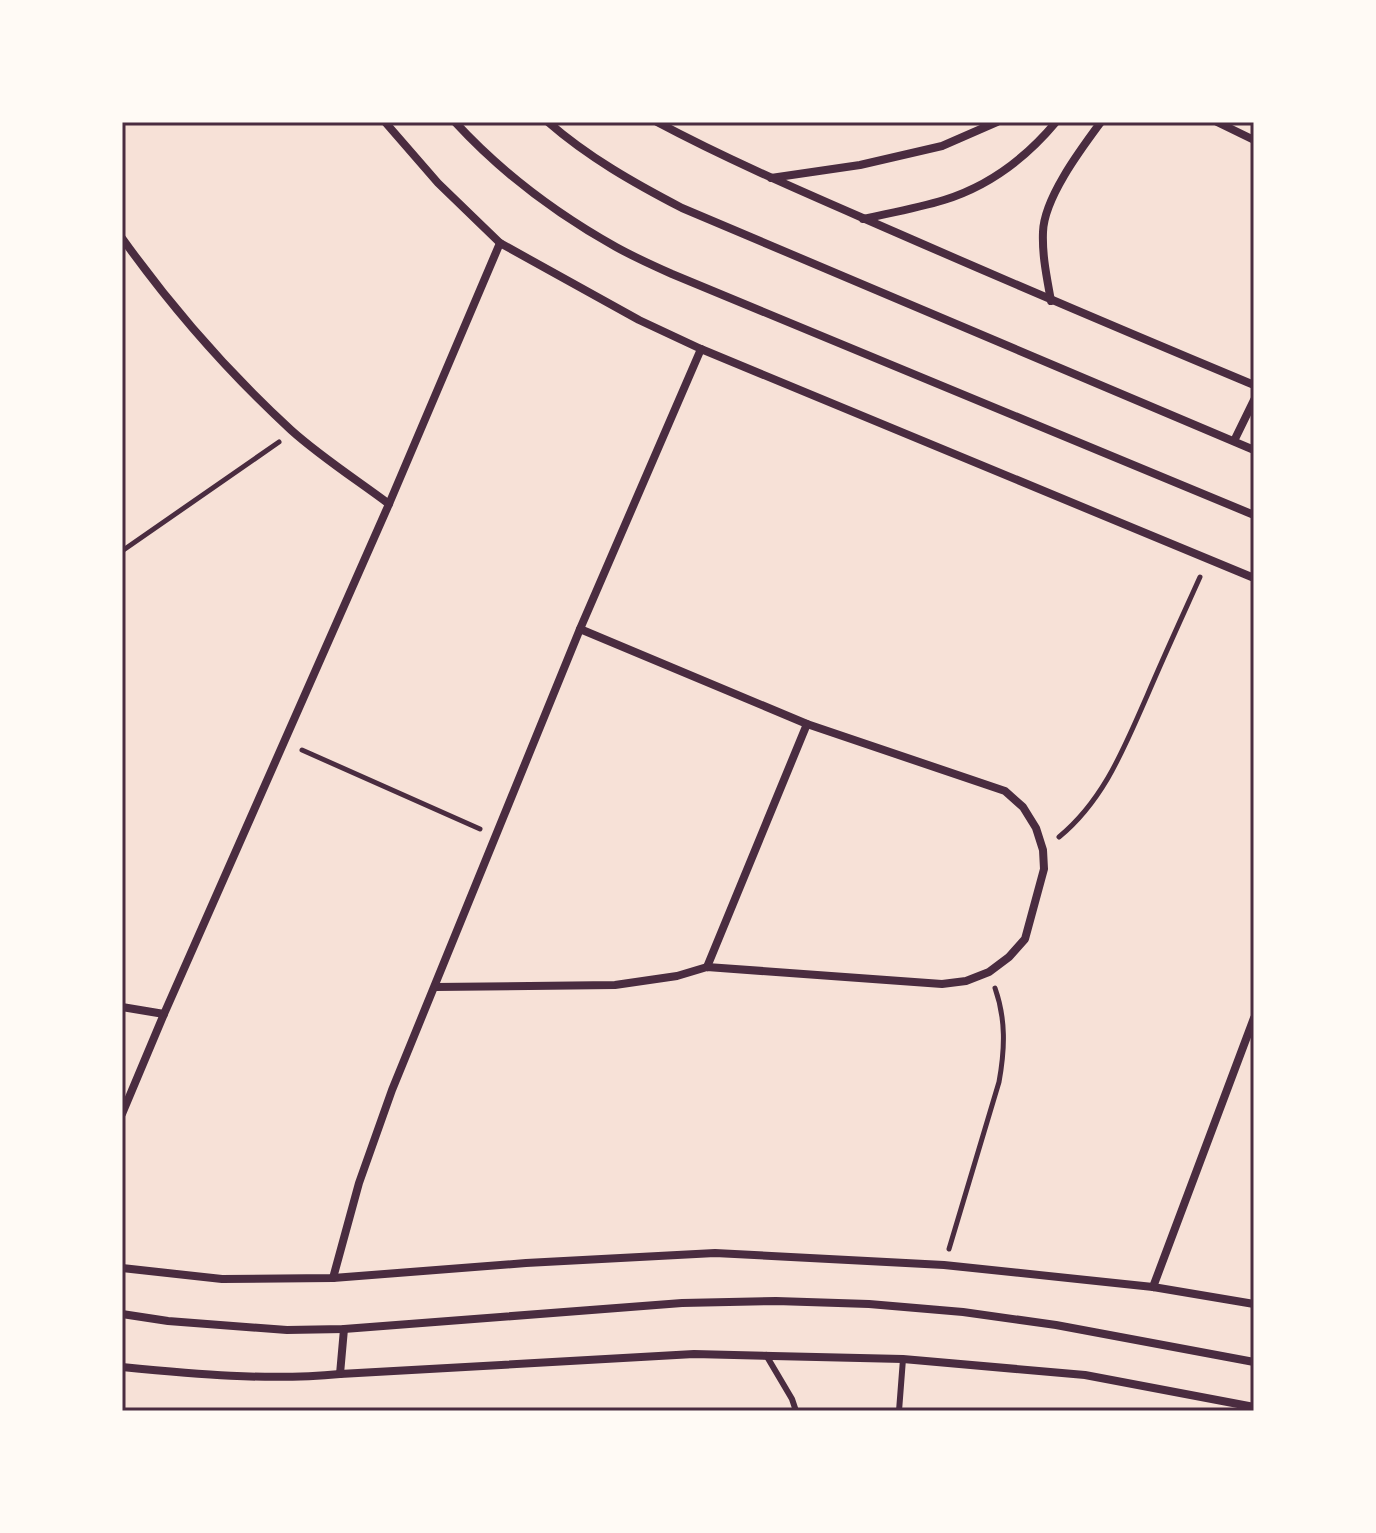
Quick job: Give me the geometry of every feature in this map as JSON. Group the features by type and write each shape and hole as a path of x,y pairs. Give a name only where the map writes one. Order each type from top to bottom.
{"street":[{"path":"385,122 438,183 500,243 625,313 701,349 1254,578"},
{"path":"455,122 516,180 565,216 617,248 672,274 1254,515"},
{"path":"548,122 623,177 682,208 1254,450"},
{"path":"657,122 710,151 863,219 1254,385"},
{"path":"771,178 860,165 942,146 997,122"},
{"path":"863,219 943,200 979,186 1012,166 1041,141 1056,122"},
{"path":"1051,301 1043,229 1057,188 1101,122"},
{"path":"1217,122 1254,140"},
{"path":"122,238 155,283 221,361 293,432 389,504"},
{"path":"122,1114 500,243"},
{"path":"333,1278 364,1169 392,1090 580,629 701,349"},
{"path":"1234,441 1254,400"},
{"path":"435,987 615,985 677,976 707,967 942,984 966,981 989,972 1009,957 1025,939 1044,869 1043,850 1036,828 1023,807 1005,791 807,724 580,629"},
{"path":"707,967 807,724"},
{"path":"122,1007 164,1014"},
{"path":"1153,1287 1254,1018"},
{"path":"122,1268 222,1279 333,1278 715,1253 944,1265 1153,1287 1254,1304"},
{"path":"122,1314 287,1330 344,1329 682,1303 776,1301 869,1304 963,1312 1056,1325 1254,1362"},
{"path":"340,1374 344,1329"},
{"path":"122,1367 181,1373 304,1377 694,1354 903,1359 1085,1375 1254,1407"}],"lane":[{"path":"766,1355 796,1411"},
{"path":"899,1411 903,1359"}],"path":[{"path":"122,551 293,432"},
{"path":"1043,850 1070,828 1094,801 1113,771 1208,558"},
{"path":"283,742 496,836"},
{"path":"944,1265 999,1082 1004,1054 1004,1026 999,998 989,972"}]}
